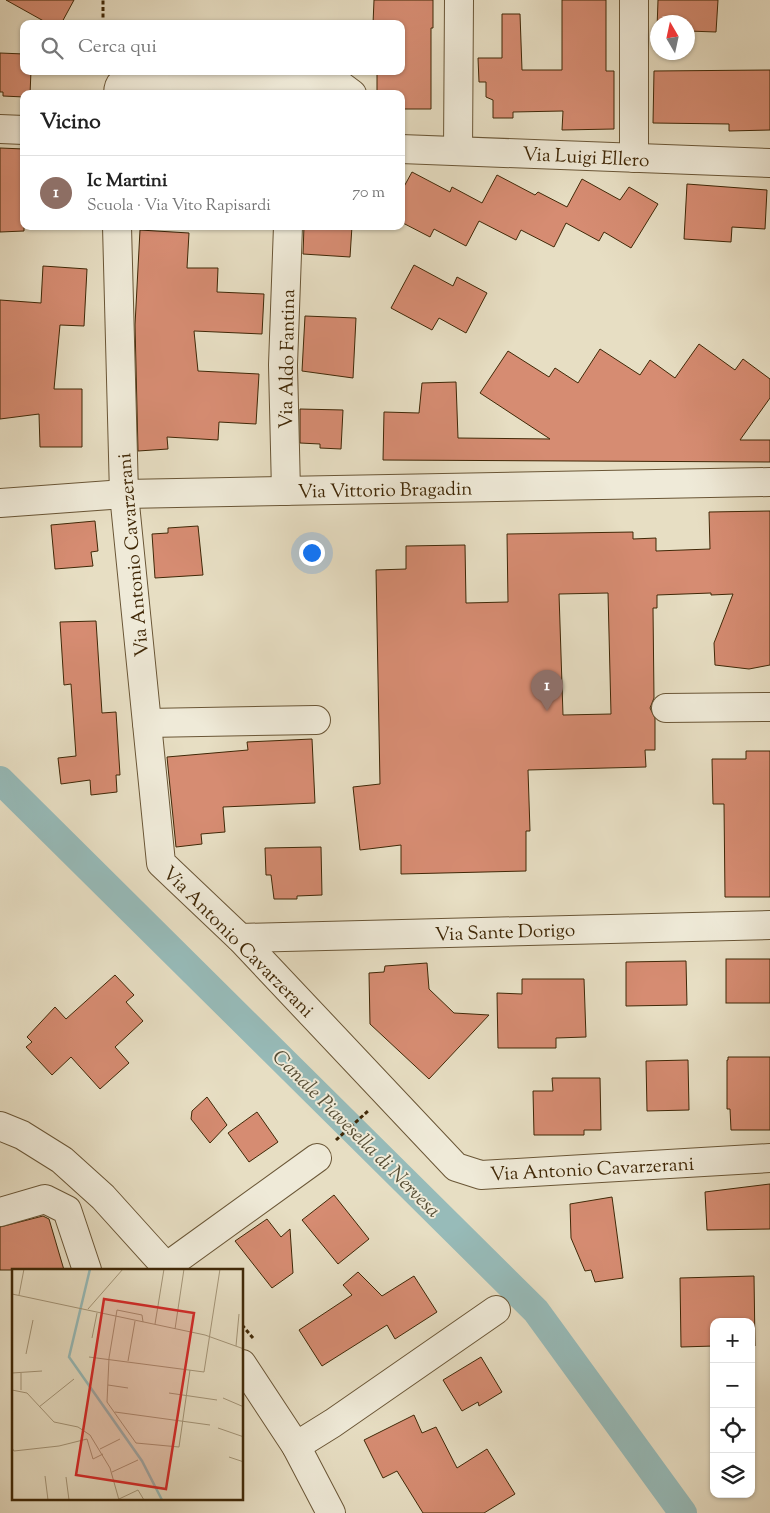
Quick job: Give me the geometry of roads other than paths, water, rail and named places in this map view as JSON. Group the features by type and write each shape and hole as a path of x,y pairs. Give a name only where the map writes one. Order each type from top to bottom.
{"street":[{"path":"458,150 460,0"},
{"path":"634,0 634,158"},
{"path":"118,90 122,82 129,78 139,77 340,85 347,90"},
{"path":"0,128 20,130"},
{"name":"Via Luigi Ellero","path":"405,149 770,163"},
{"name":"Via Antonio Cavarzerani","path":"117,230 124,494 162,863 240,938 456,1167 481,1175 770,1158"},
{"name":"Via Aldo Fantina","path":"286,491 284,365 288,230"},
{"name":"Via Vittorio Bragadin","path":"0,503 124,494 770,482"},
{"path":"666,708 770,707"},
{"path":"147,723 316,720"},
{"name":"Via Sante Dorigo","path":"240,938 770,925"},
{"path":"0,1126 22,1135 62,1160 103,1197 167,1269 317,1158"},
{"path":"0,1212 44,1199 67,1210 87,1269"},
{"path":"296,1446 333,1424 496,1310"},
{"path":"244,1367 296,1446 331,1513"}],"waterway":[{"name":"Canale Piavesella di Nervesa","path":"0,780 536,1311 683,1513"}],"place":[{"name":"Ic Martini","path":"547,711"}]}
